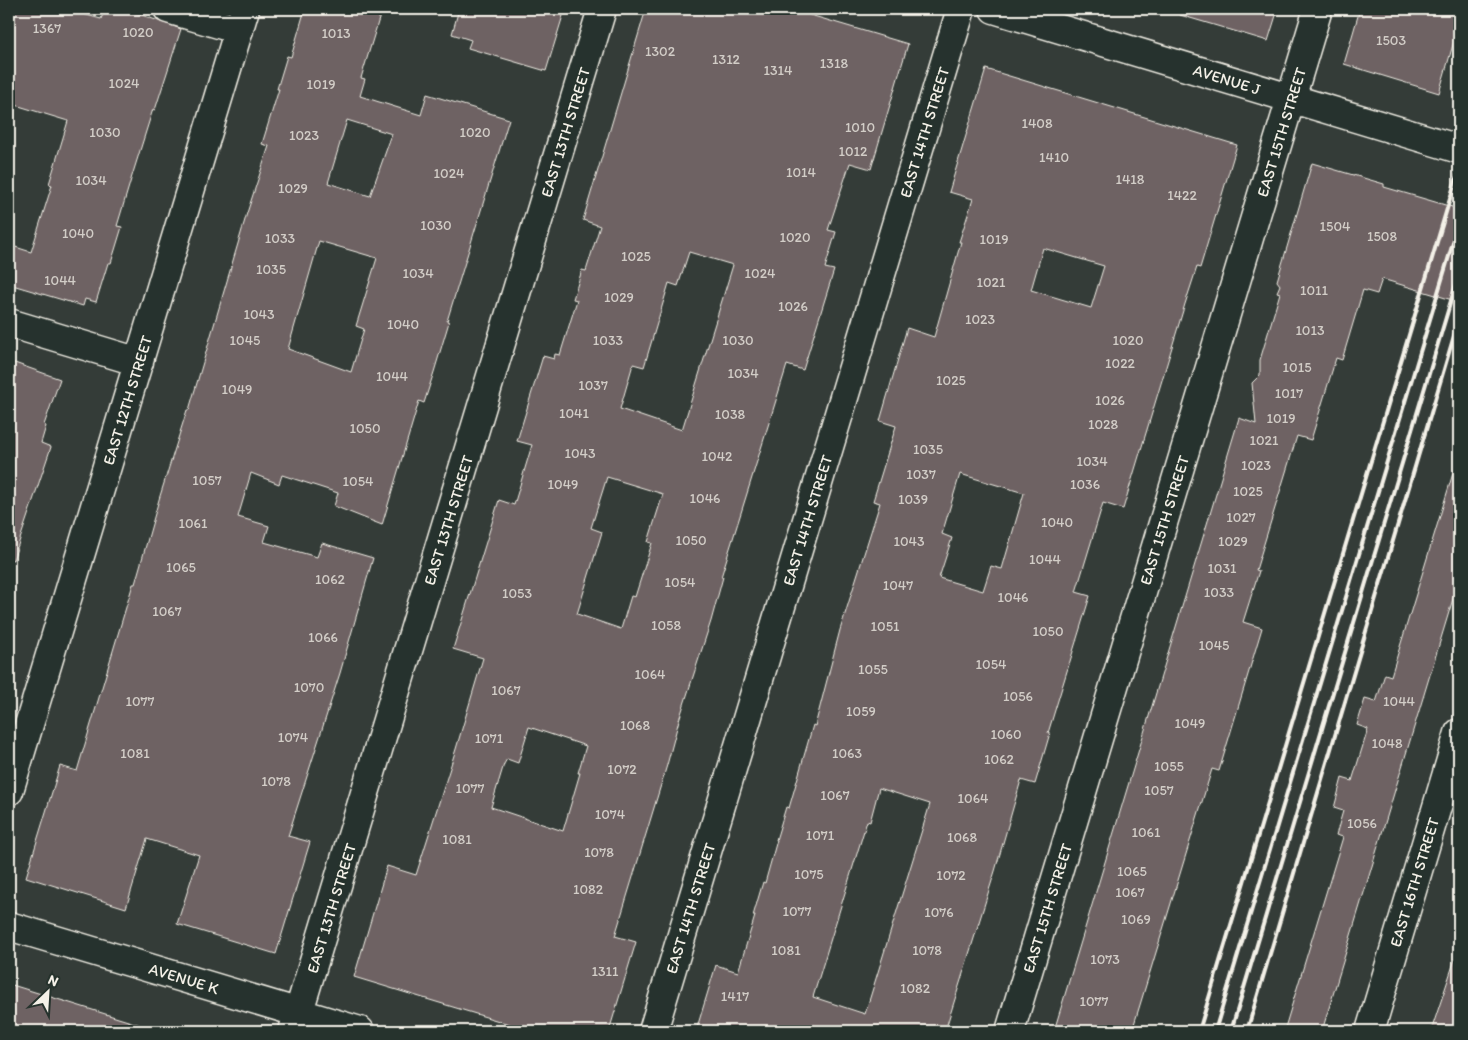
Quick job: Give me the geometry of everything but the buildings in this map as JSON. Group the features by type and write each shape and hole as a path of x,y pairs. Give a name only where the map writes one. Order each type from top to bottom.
{"street":[{"path":"168,9 242,19"},
{"name":"EAST 13TH STREET","path":"296,1022 602,9"},
{"name":"EAST 14TH STREET","path":"652,1031 961,9"},
{"name":"AVENUE J","path":"994,9 1459,149"},
{"name":"EAST 15TH STREET","path":"1010,1031 1318,9"},
{"name":"EAST 12TH STREET","path":"9,791 242,19"},
{"path":"9,323 139,362"},
{"name":"EAST 16TH STREET","path":"1370,1031 1459,733"},
{"name":"AVENUE K","path":"9,926 296,1022 360,1031"}],"railway":[{"path":"1199,1031 1459,169"},
{"path":"1215,1031 1459,223"},
{"path":"1231,1031 1459,274"},
{"path":"1247,1031 1459,319"}]}
